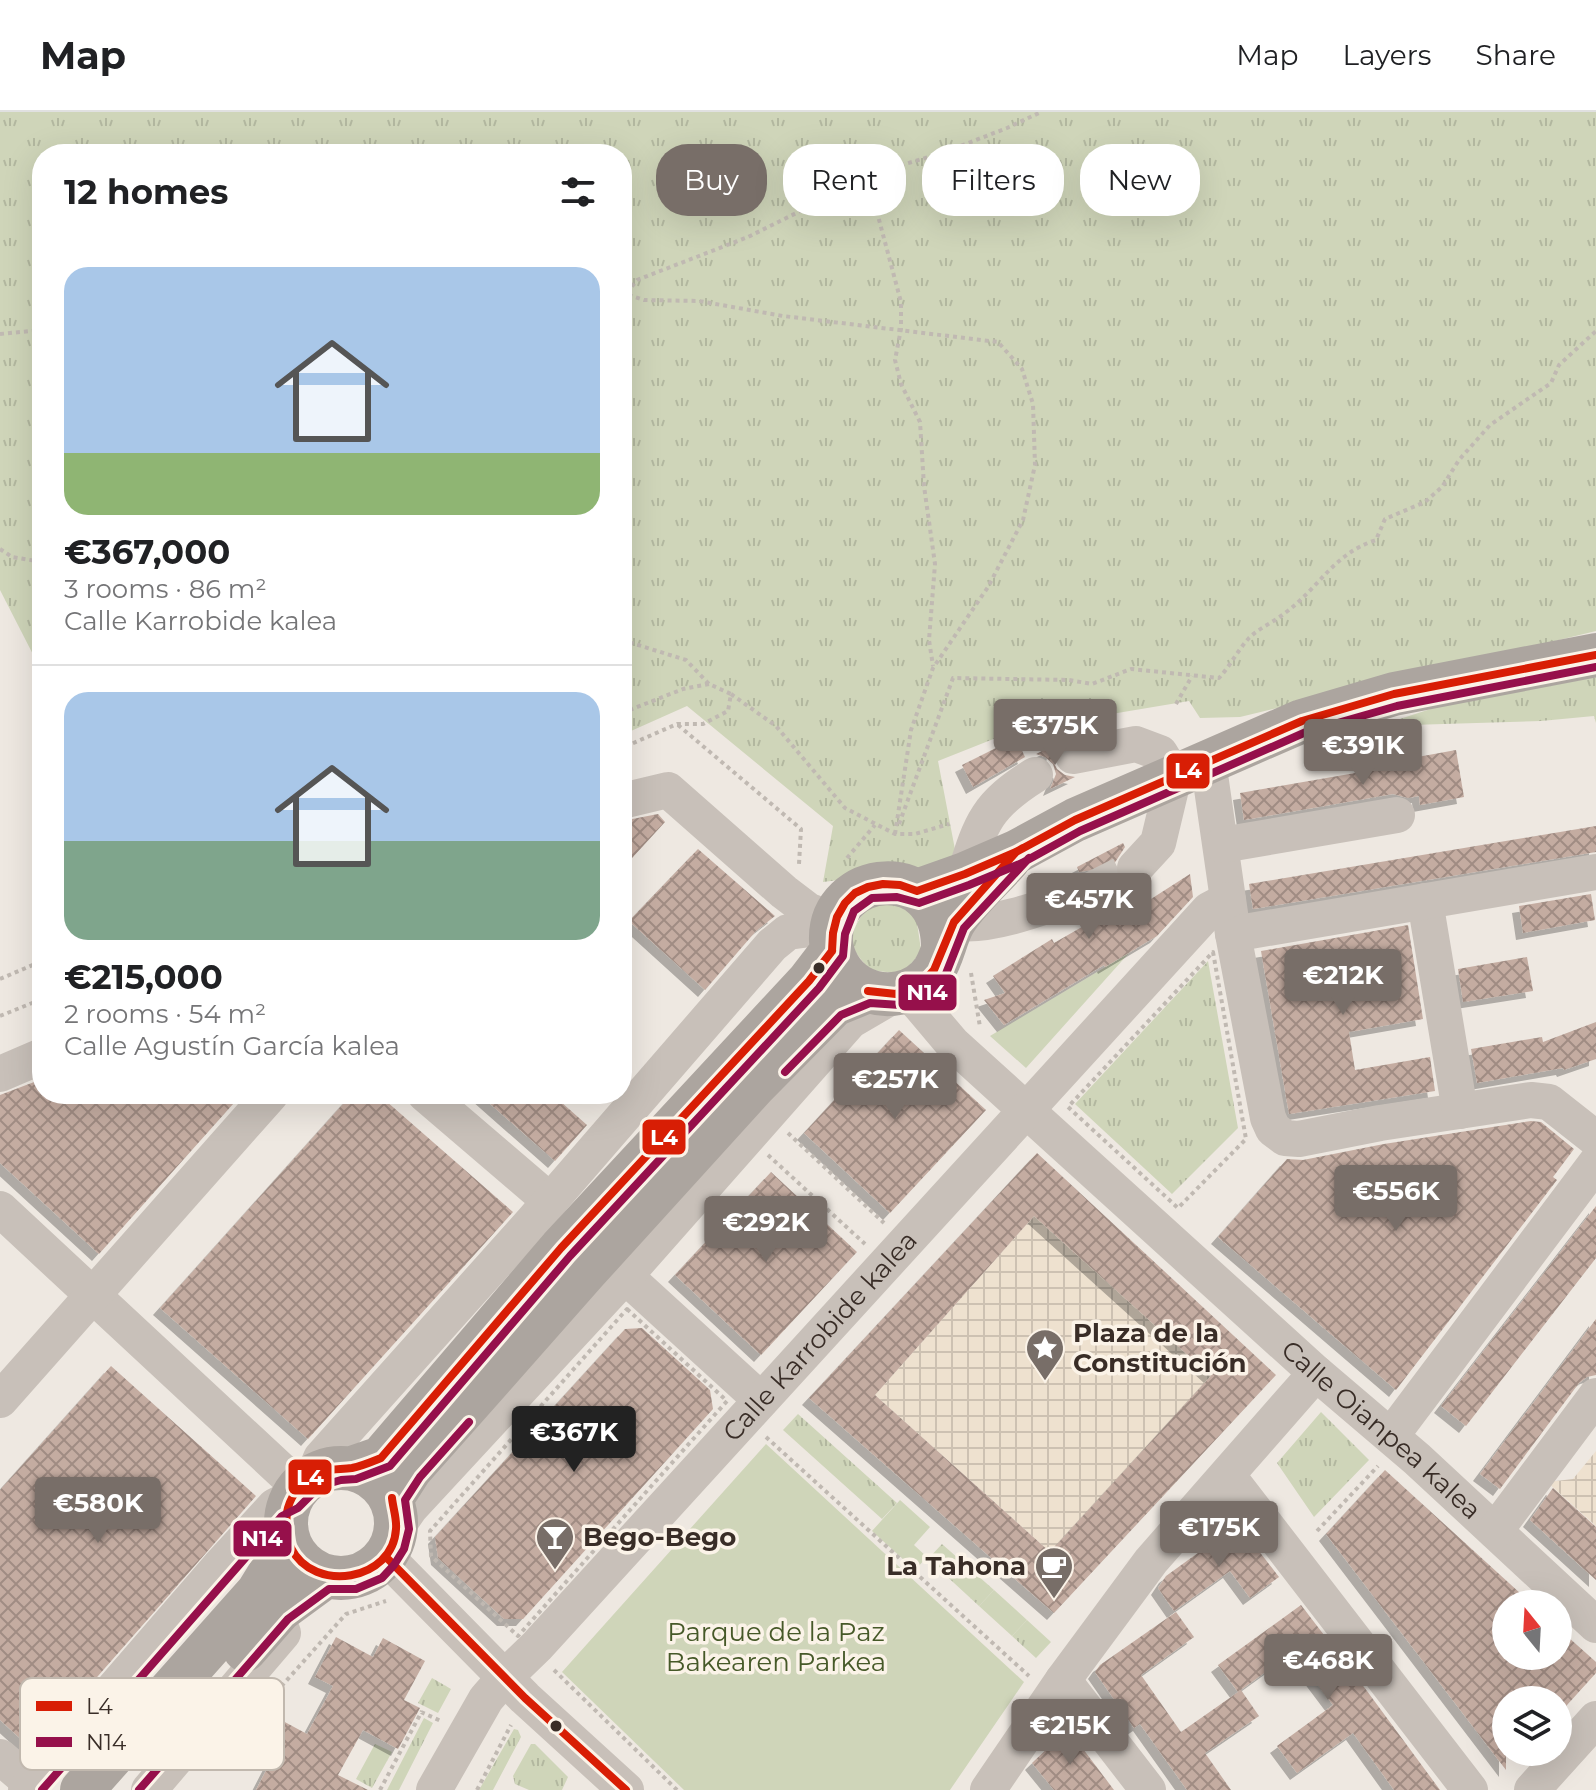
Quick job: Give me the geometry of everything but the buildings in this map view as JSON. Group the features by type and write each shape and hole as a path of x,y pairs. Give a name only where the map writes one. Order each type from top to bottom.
{"main road":[{"path":"917,891 1016,852 1075,820 1302,721 1394,694 1596,655"},
{"path":"221,1678 280,1610 334,1578 362,1575 375,1568 392,1545 421,1459 755,1085 834,1005 891,992 928,976 1016,852"},
{"path":"334,1578 303,1563 289,1542 286,1512 314,1482 381,1458 561,1248 809,981 847,899 864,888 889,882 904,885 929,901 952,946"},
{"path":"833,932 841,970 850,981 891,992"},
{"path":"314,1482 368,1474 382,1484 392,1545"},
{"path":"182,1678 258,1592 289,1542"},
{"path":"82,1790 100,1770"},
{"path":"123,1790 140,1770"}],"street":[{"path":"1073,756 1136,744 1191,769 1222,845 1231,917 1268,1118 1273,1129 1285,1138 1299,1139 1531,1100 1549,1102 1596,1144 1386,1449"},
{"path":"1135,868 1158,843 1191,769"},
{"path":"965,874 984,818 1007,793 1035,775"},
{"path":"632,799 668,790 833,932"},
{"path":"1222,845 1397,815"},
{"path":"1231,917 1425,901 1596,872"},
{"path":"966,1036 936,1004 952,946 968,926 1089,891"},
{"path":"1425,901 1460,1111"},
{"name":"Calle Karrobide kalea","path":"434,1790 486,1699 506,1676 537,1646 1209,910 1231,917"},
{"path":"123,1678 275,1506 314,1482 321,1458 772,945 788,932 833,932"},
{"path":"626,1790 525,1698 392,1545 410,1508 625,1276 850,1021 891,992"},
{"name":"Calle Oianpea kalea","path":"891,992 966,1036 1026,1110 1316,1373 1386,1449 1495,1531 1596,1625"},
{"path":"0,1074 32,1060"},
{"path":"0,1400 262,1104"},
{"path":"437,1104 550,1201"},
{"path":"0,1209 92,1295 314,1482"},
{"path":"625,1276 761,1400"},
{"path":"988,1790 1050,1682 1316,1373"},
{"path":"1495,1531 1596,1396"},
{"path":"1228,1476 1470,1790"},
{"path":"245,1678 334,1578"},
{"path":"1050,1682 1148,1790"},
{"path":"1532,1790 1596,1719"},
{"path":"0,1757 29,1787 44,1770"},
{"path":"149,1790 166,1770"}],"path":[{"path":"906,164 945,152 1041,112"},
{"path":"632,285 637,280 748,237 790,216"},
{"path":"878,216 901,302 901,329 895,360 901,384 920,422 924,486 935,564 929,640 933,668"},
{"path":"632,296 644,300 699,301 783,316 998,342 1022,369 1033,404 1035,465 1023,520 988,587 933,668 911,730 895,834"},
{"path":"0,334 32,331"},
{"path":"895,834 953,678 1069,680 1092,684 1131,669 1219,678 1250,637 1286,613 1319,583 1333,564 1355,547 1376,540 1385,519 1425,502 1442,487 1459,460 1490,425 1551,383 1559,365 1596,331"},
{"path":"0,549 12,557 32,560"},
{"path":"632,643 686,660 709,684 731,694 776,726 845,808 895,834 915,834 949,824"},
{"path":"1176,704 1192,676"},
{"path":"632,709 683,689 709,684"},
{"path":"632,744 677,724 703,724 728,711 731,694"},
{"path":"677,724 801,829 799,867"},
{"path":"844,861 875,825"},
{"path":"952,946 966,1036"},
{"path":"1213,952 1243,1123 1246,1139 1178,1208 1068,1107 1213,952"},
{"path":"0,979 32,965"},
{"path":"0,1016 32,1003"},
{"path":"786,1132 888,1226"},
{"path":"767,1154 868,1248"},
{"path":"627,1309 727,1401 518,1636 431,1556 430,1531 627,1309"},
{"path":"765,1436 1050,1682"},
{"path":"1317,1531 1386,1449"},
{"path":"284,1684 346,1614 368,1608 392,1545"},
{"path":"557,1666 553,1671 677,1790"},
{"path":"380,1790 421,1712 441,1721"},
{"path":"477,1790 514,1718"}],"green space":[{"path":"0,112 1596,112 1596,631 1240,717 1200,718 1189,701 1028,728 996,738 938,761 958,865 823,882 833,826 687,706 632,731 632,144 32,144 32,652 0,590"},
{"path":"1596,677 1596,723 1594,716 1541,721 1378,726 1443,705"},
{"path":"893,902 916,916 921,950 911,964 900,971 870,970 856,953 852,934 867,908"},
{"path":"1129,953 1026,1068 990,1036"},
{"path":"1208,961 1238,1128 1172,1194 1075,1104"},
{"path":"1321,1412 1369,1460 1314,1517 1277,1463"},
{"path":"798,1414 897,1503 882,1519 783,1430"},
{"name":"Parque de la Paz Bakearen Parkea","path":"766,1444 1024,1682 950,1790 684,1790 562,1672"},
{"path":"900,1500 930,1527 914,1545 927,1557 915,1570 872,1531"},
{"path":"942,1544 994,1590 979,1606 928,1559"},
{"path":"994,1590 1027,1620 1012,1636 979,1606"},
{"path":"1027,1620 1051,1642 1036,1658 1012,1636"},
{"path":"432,1678 451,1689 438,1713 418,1703"},
{"path":"424,1718 433,1723 399,1790 387,1790"},
{"path":"514,1729 521,1737 493,1790 479,1790"},
{"path":"375,1744 392,1752 372,1788 356,1779"},
{"path":"531,1744 535,1744 568,1777 562,1790 529,1790 515,1784 513,1776"}],"shaded area":[{"name":"Plaza de la Constitución","path":"1034,1216 1211,1376 1050,1552 875,1395"},
{"path":"1596,1451 1596,1526 1547,1482 1573,1479"}],"tunnel":[{"path":"1089,891 1135,868"}],"transit line":[{"name":"L4","path":"832,951 837,917 855,893 868,887 900,885 917,891 965,874 1016,852 1075,820 1302,721 1394,694 1596,655"},
{"name":"N14","path":"140,1678 282,1516 298,1508 320,1486 356,1479 390,1466 570,1256 819,988 843,956 845,934 854,911 872,898 897,897 919,903 969,885 1022,863 1080,831 1306,732 1397,706 1596,667"},
{"name":"L4","path":"868,991 896,994 923,982 934,970 954,922 1023,848"},
{"name":"N14","path":"785,1072 841,1015 870,1003 900,1005 931,991 945,976 964,928 1029,858"},
{"name":"L4","path":"392,1498 396,1525 392,1547 382,1560 368,1570 334,1576 317,1572 302,1563 291,1548 287,1510 300,1486 320,1472 356,1467 381,1458 561,1248 809,981 832,951"},
{"name":"N14","path":"237,1678 288,1619 329,1589 356,1589 382,1578 394,1565 404,1549 409,1529 405,1500 420,1477 469,1422"},
{"name":"L4","path":"386,1557 525,1698 626,1790"},
{"name":"N14","path":"42,1790 60,1770"},
{"name":"N14","path":"139,1790 156,1770"}],"place":[{"name":"Plaza de la Constitución","path":"1045,1382"},
{"name":"Bego-Bego","path":"555,1571"},
{"name":"La Tahona","path":"1054,1600"}]}
